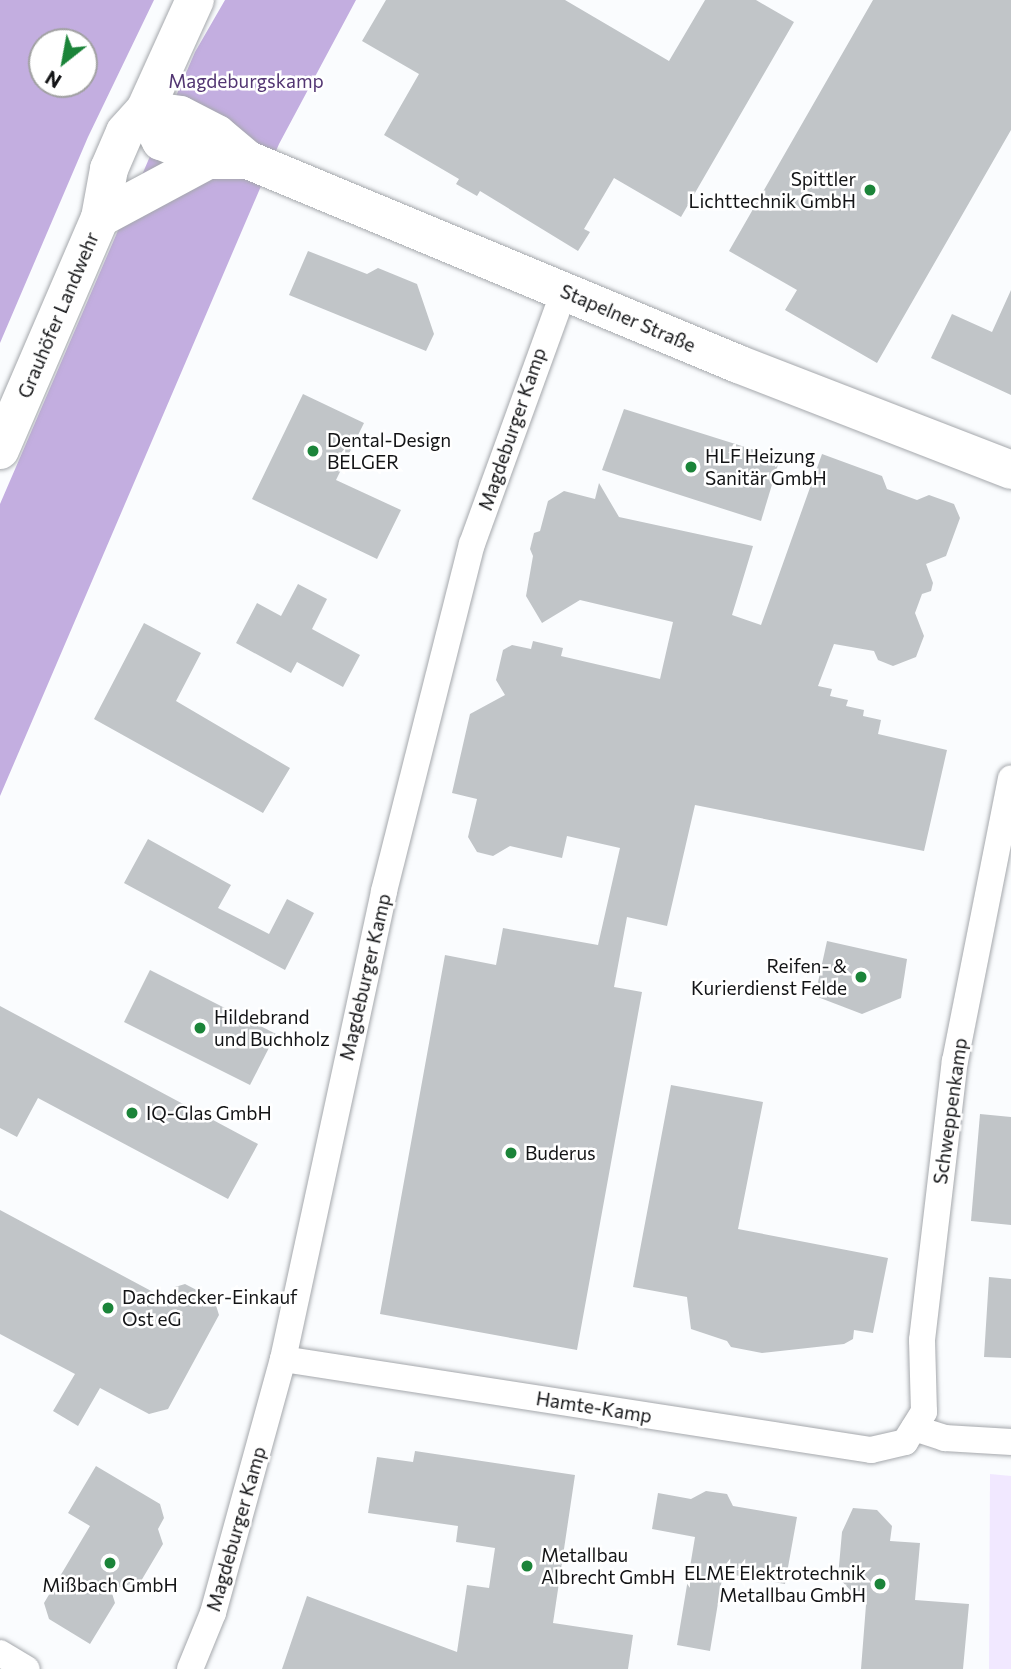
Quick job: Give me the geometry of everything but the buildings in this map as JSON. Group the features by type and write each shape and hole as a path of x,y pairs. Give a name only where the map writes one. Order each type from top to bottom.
{"street":[{"name":"Grauhöfer Landwehr","path":"0,450 100,218 109,169 121,140 145,110 195,0"},
{"name":"Stapelner Straße","path":"145,110 161,141 208,160 248,160"},
{"name":"Stapelner Straße","path":"145,110 180,116 217,134 248,160 564,291 1011,470"},
{"path":"100,218 208,160"},
{"name":"Magdeburger Kamp","path":"190,1669 213,1613 283,1359 431,695 472,544 564,291"},
{"name":"Schweppenkamp","path":"910,1435 924,1412 922,1340 955,1061 1011,778"},
{"name":"Hamte-Kamp","path":"283,1359 871,1450 910,1435"},
{"path":"910,1435 1011,1442"},
{"path":"0,1653 27,1669"}],"shaded area":[{"path":"990,1474 1011,1476 1011,1669 989,1669"}],"green space":[{"path":"0,0 154,0 88,137 0,343"},
{"name":"Magdeburgskamp","path":"225,0 356,0 279,144 0,796 0,504 195,52"}],"place":[{"name":"Spittler Lichttechnik GmbH","path":"870,190"},
{"name":"Dental-Design BELGER","path":"313,451"},
{"name":"HLF Heizung Sanitär GmbH","path":"691,467"},
{"name":"Reifen- & Kurierdienst Felde","path":"861,977"},
{"name":"Hildebrand und Buchholz","path":"200,1028"},
{"name":"IQ-Glas GmbH","path":"132,1113"},
{"name":"Buderus","path":"511,1153"},
{"name":"Dachdecker-Einkauf Ost eG","path":"108,1308"},
{"name":"Mißbach GmbH","path":"110,1563"},
{"name":"Metallbau Albrecht GmbH","path":"527,1566"},
{"name":"ELME Elektrotechnik Metallbau GmbH","path":"880,1584"}]}
